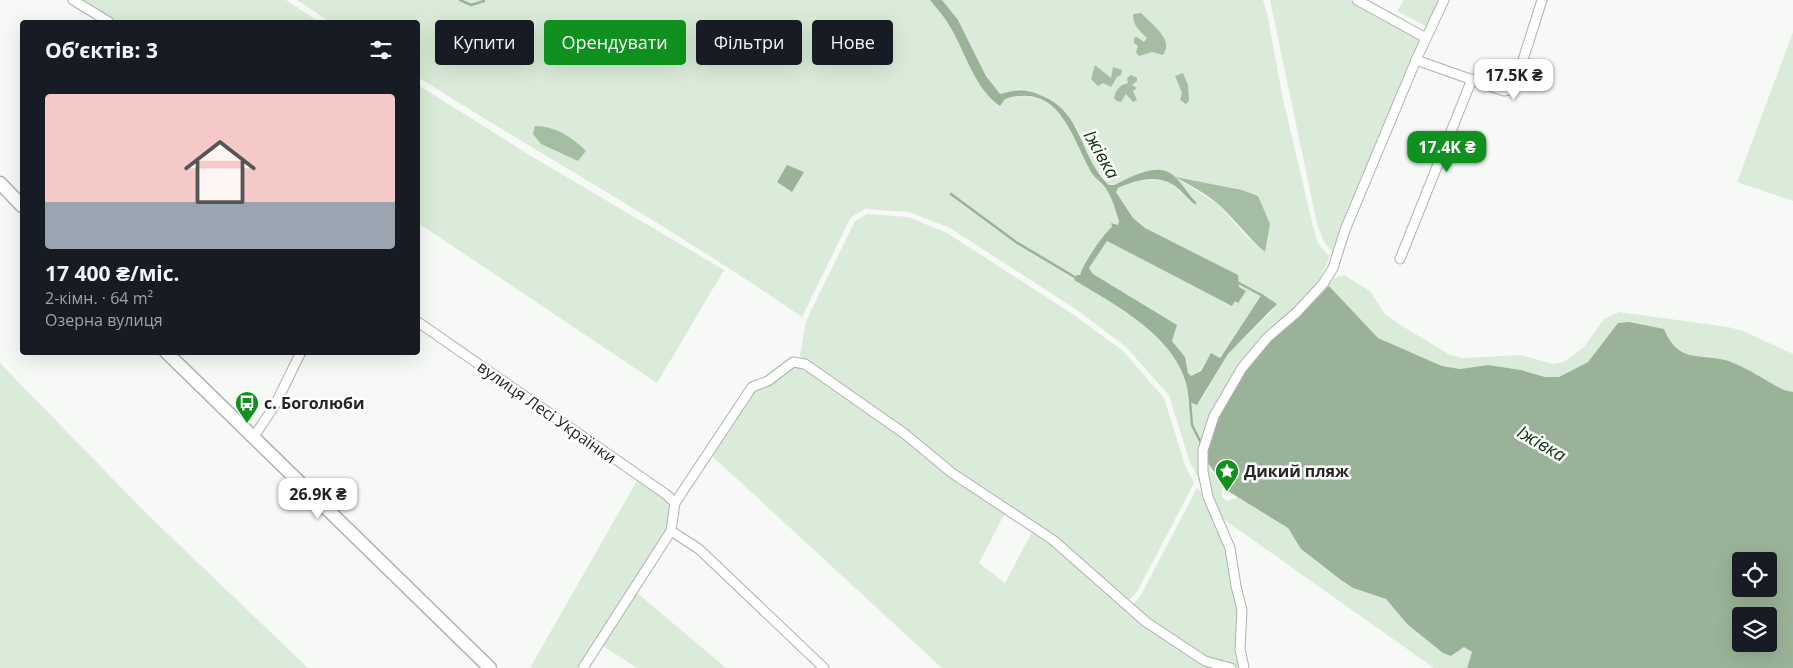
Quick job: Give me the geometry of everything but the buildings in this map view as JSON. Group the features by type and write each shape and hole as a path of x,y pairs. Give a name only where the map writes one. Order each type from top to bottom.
{"street":[{"path":"73,0 106,20"},
{"path":"1357,0 1426,38"},
{"path":"1244,668 1240,649 1242,610 1230,548 1208,497 1202,472 1204,450 1214,416 1242,368 1267,338 1323,284 1333,268 1345,230 1416,60 1444,0"},
{"path":"1416,60 1504,91 1514,88 1542,0"},
{"path":"1400,259 1472,79"},
{"path":"0,183 20,204"},
{"name":"вулиця Лесі Українки","path":"420,323 633,471 675,503"},
{"path":"169,355 490,668"},
{"path":"253,438 275,405 300,355"},
{"path":"583,668 671,531 675,503 752,387 768,381 793,362 805,364 905,434 952,473 1053,540 1146,622 1205,662 1231,668"},
{"path":"671,531 699,550 824,668"}],"shaded area":[{"path":"81,0 286,0 316,20 112,20"},
{"path":"297,0 930,0 948,23 978,81 1005,99 1024,96 1040,99 1052,106 1071,130 1093,175 1109,194 1119,221 1118,225 1111,223 1112,227 1103,236 1080,275 1074,280 1111,302 1148,329 1176,361 1185,381 1189,402 1200,402 1228,354 1274,309 1262,294 1219,358 1211,354 1197,374 1191,376 1188,373 1185,357 1172,341 1177,325 1093,274 1089,268 1107,241 1232,306 1239,282 1145,228 1133,218 1116,192 1118,188 1138,181 1162,180 1169,182 1196,202 1175,177 1142,172 1109,185 1093,165 1076,126 1046,97 1019,89 1000,94 987,76 964,32 942,0 1263,0 1268,17 1282,95 1313,226 1318,244 1330,256 1318,283 1211,414 1202,485 1190,463 1169,395 1125,346 1077,310 950,228 909,212 865,209 851,217 802,317 659,225 420,78 420,20 327,20","holes":["533,134 586,151 578,161 541,144","1177,178 1242,190 1258,196 1265,252 1245,235 1219,205"]},
{"path":"1270,0 1350,0 1422,40 1375,145 1333,253 1324,242 1317,224"},
{"path":"1404,0 1441,0 1429,28 1397,11"},
{"path":"1141,13 1156,27 1164,38 1166,49 1163,55 1152,52 1139,56 1136,52 1138,46 1134,43 1134,38 1137,37 1144,42 1147,38 1134,22 1133,14"},
{"path":"1793,32 1793,201 1737,182"},
{"path":"1095,65 1111,78 1113,67 1122,70 1121,75 1117,77 1111,87 1103,83 1098,86 1091,79"},
{"path":"1183,73 1188,85 1189,101 1186,104 1180,100 1182,93 1175,76"},
{"path":"1131,75 1137,78 1137,81 1132,85 1137,88 1133,91 1137,100 1133,102 1126,94 1121,102 1117,101 1114,98 1117,90 1122,85 1128,83 1127,78"},
{"path":"420,86 531,156 724,270 657,383 420,224"},
{"path":"535,126 542,126 563,133 586,151 578,161 541,144 533,134"},
{"path":"1175,177 1242,190 1258,196 1270,224 1265,252 1218,204"},
{"path":"867,214 908,217 947,233 1074,315 1122,350 1164,398 1185,465 1194,483 1137,592 1128,601 800,356 806,321 855,221"},
{"path":"1344,275 1370,291 1385,314 1399,324 1450,355 1462,358 1521,355 1553,364 1564,362 1584,347 1604,319 1619,312 1728,327 1743,331 1793,354 1793,419 1618,323 1588,362 1559,377 1545,377 1521,370 1488,365 1460,369 1442,366 1378,338 1329,286 1217,417 1299,316 1335,278"},
{"path":"0,363 148,515 308,668 0,668"},
{"path":"793,364 803,366 1006,511 979,563 1005,583 1033,530 1126,607 1217,668 942,668 711,455 754,390"},
{"path":"1206,451 1211,471 1222,481 1222,497 1227,501 1238,497 1288,528 1301,549 1353,588 1386,599 1407,624 1451,656 1464,647 1472,652 1467,668 1434,668 1219,516 1208,484"},
{"path":"638,479 665,499 670,512 668,532 578,668 530,668"},
{"path":"1197,488 1206,497 1222,530 1240,610 1241,668 1206,659 1148,620 1132,605 1141,595"},
{"path":"637,593 726,668 637,668 603,646"}],"water":[{"path":"930,0 942,0 958,20 986,76 1000,94 1011,91 1030,92 1054,103 1065,112 1080,136 1099,174 1109,185 1114,185 1141,173 1164,170 1177,179 1196,202 1196,205 1175,186 1159,179 1131,183 1118,188 1116,192 1133,218 1145,228 1238,275 1239,287 1246,291 1238,303 1235,301 1232,306 1107,241 1089,268 1093,274 1177,325 1172,341 1185,357 1188,373 1191,376 1201,371 1211,353 1220,358 1262,294 1277,304 1228,354 1197,405 1189,402 1185,381 1177,361 1164,344 1130,315 1074,280 1077,275 1080,275 1095,248 1112,227 1111,223 1118,225 1119,221 1109,194 1093,175 1062,117 1052,106 1039,98 1024,96 1005,99 1000,106 983,89 955,35"},
{"path":"787,165 804,172 792,192 777,182"},
{"path":"1329,286 1378,338 1442,366 1460,369 1488,365 1521,370 1545,377 1559,377 1588,362 1618,323 1629,322 1664,329 1669,340 1682,352 1689,355 1731,362 1784,390 1793,392 1793,668 1467,668 1472,652 1464,647 1451,656 1443,653 1407,624 1386,599 1353,588 1341,580 1301,549 1288,528 1223,488 1208,462 1206,451 1217,417 1243,370 1260,349"}],"waterway":[{"path":"460,0 471,5 484,1"},
{"path":"951,194 1016,242 1078,279"},
{"name":"Іжівка","path":"1237,282 1263,296"},
{"path":"1190,401 1192,425 1202,445"}],"place":[{"name":"с. Боголюби","path":"247,424"},
{"name":"Дикий пляж","path":"1227,492"}]}
